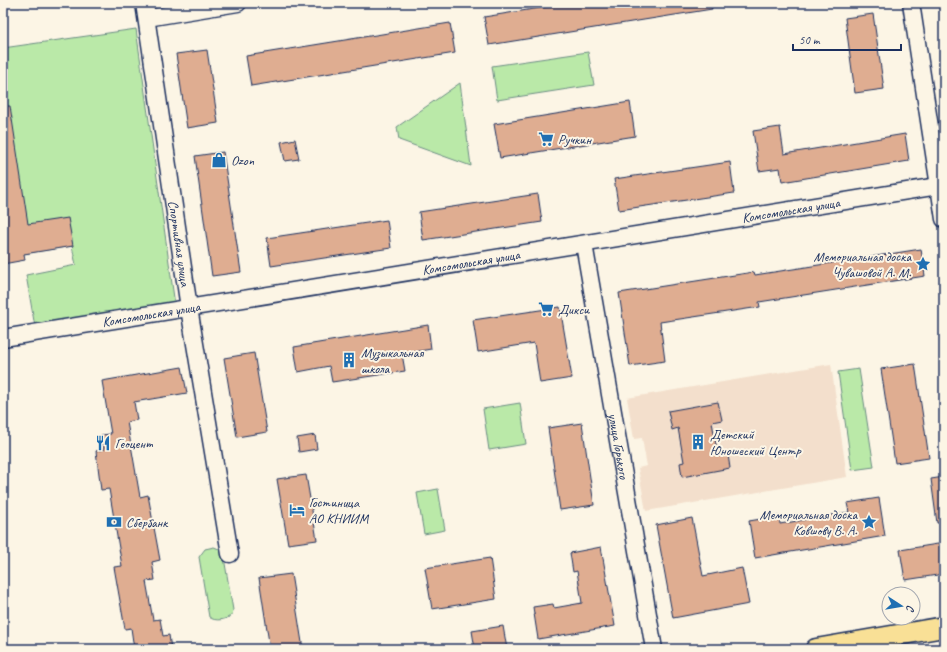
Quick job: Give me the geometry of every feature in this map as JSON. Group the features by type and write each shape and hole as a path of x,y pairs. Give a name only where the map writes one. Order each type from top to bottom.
{"main road":[{"path":"816,649 944,627"}],"street":[{"path":"146,10 238,3"},
{"path":"911,3 944,219"},
{"name":"Спортивная улица","path":"146,10 189,308 230,554"},
{"name":"Комсомольская улица","path":"3,338 938,186"},
{"name":"улица Горького","path":"584,244 654,649"}],"shaded area":[{"path":"831,364 847,477 646,511 638,468 647,466 642,438 634,439 627,398"}],"green space":[{"path":"136,29 175,305 35,327 26,275 76,265 72,246 3,257 3,48"},
{"path":"588,52 594,85 497,100 492,66"},
{"path":"460,83 471,166 399,140 397,127"},
{"path":"859,369 874,467 852,470 838,372"},
{"path":"520,403 526,444 489,450 483,409"},
{"path":"438,489 445,530 424,534 417,493"},
{"path":"214,547 223,552 233,610 232,615 220,620 214,620 209,617 199,557 205,549"}],"building":[{"path":"571,3 711,3 712,9 489,45 484,17"},
{"path":"873,14 884,89 855,93 845,18"},
{"path":"450,23 455,53 251,86 246,56"},
{"path":"207,50 218,123 187,128 176,54"},
{"path":"630,102 635,136 500,158 494,124"},
{"path":"3,106 10,106 28,224 68,218 73,246 24,254 25,260 3,264"},
{"path":"780,127 784,154 905,134 909,161 782,182 780,168 759,171 753,131"},
{"path":"295,139 299,159 285,161 281,142"},
{"path":"223,152 241,272 212,276 195,156"},
{"path":"730,162 734,193 619,210 614,179"},
{"path":"538,194 542,222 423,240 419,212"},
{"path":"387,220 391,248 271,266 267,238"},
{"path":"921,249 925,276 759,302 760,307 660,322 665,361 630,366 619,293 754,272 755,275"},
{"path":"560,307 572,378 540,383 534,343 478,352 473,320"},
{"name":"Музыкальная школа","path":"428,325 431,349 402,354 405,371 332,382 329,366 298,372 294,347"},
{"path":"254,353 267,432 237,437 224,358"},
{"path":"915,364 929,458 895,463 881,369"},
{"path":"182,367 187,393 134,402 137,420 127,422 140,497 148,495 160,560 152,562 155,580 146,581 153,620 160,619 163,636 169,635 171,649 145,649 145,647 134,649 131,628 125,629 114,567 122,566 109,489 101,490 96,451 104,449 101,435 111,434 102,381"},
{"name":"Детский Юношеский Центр","path":"718,402 722,420 712,422 718,456 728,455 730,468 682,477 680,463 684,462 678,428 672,430 668,411"},
{"path":"582,423 594,505 560,510 548,428"},
{"path":"315,435 317,449 299,452 297,438"},
{"name":"Гостиница АО КНИИМ","path":"306,475 317,540 288,544 277,479"},
{"path":"944,477 944,523 937,523 931,479"},
{"path":"879,498 885,536 755,558 749,521 779,516 780,524 849,512 847,503"},
{"path":"692,518 703,576 742,568 749,604 673,618 656,525"},
{"path":"944,543 944,574 905,580 900,550"},
{"path":"601,547 615,626 538,639 533,607 553,604 554,608 582,603 577,571 573,572 570,553"},
{"path":"490,558 496,599 432,609 425,568"},
{"path":"291,574 303,649 270,649 259,578"},
{"path":"503,626 507,649 475,649 472,631"}],"place":[{"name":"Ручкин","path":"546,139"},
{"name":"Ozon","path":"219,160"},
{"name":"Мемориальная доска Чувашовой А. М.","path":"923,264"},
{"name":"Дикси","path":"546,309"},
{"name":"Музыкальная школа","path":"349,360"},
{"name":"Детский Юношеский Центр","path":"698,442"},
{"name":"Геоцент","path":"103,443"},
{"name":"Гостиница АО КНИИМ","path":"297,510"},
{"name":"Сбербанк","path":"114,522"},
{"name":"Мемориальная доска Ковшову В. А.","path":"869,522"}]}
